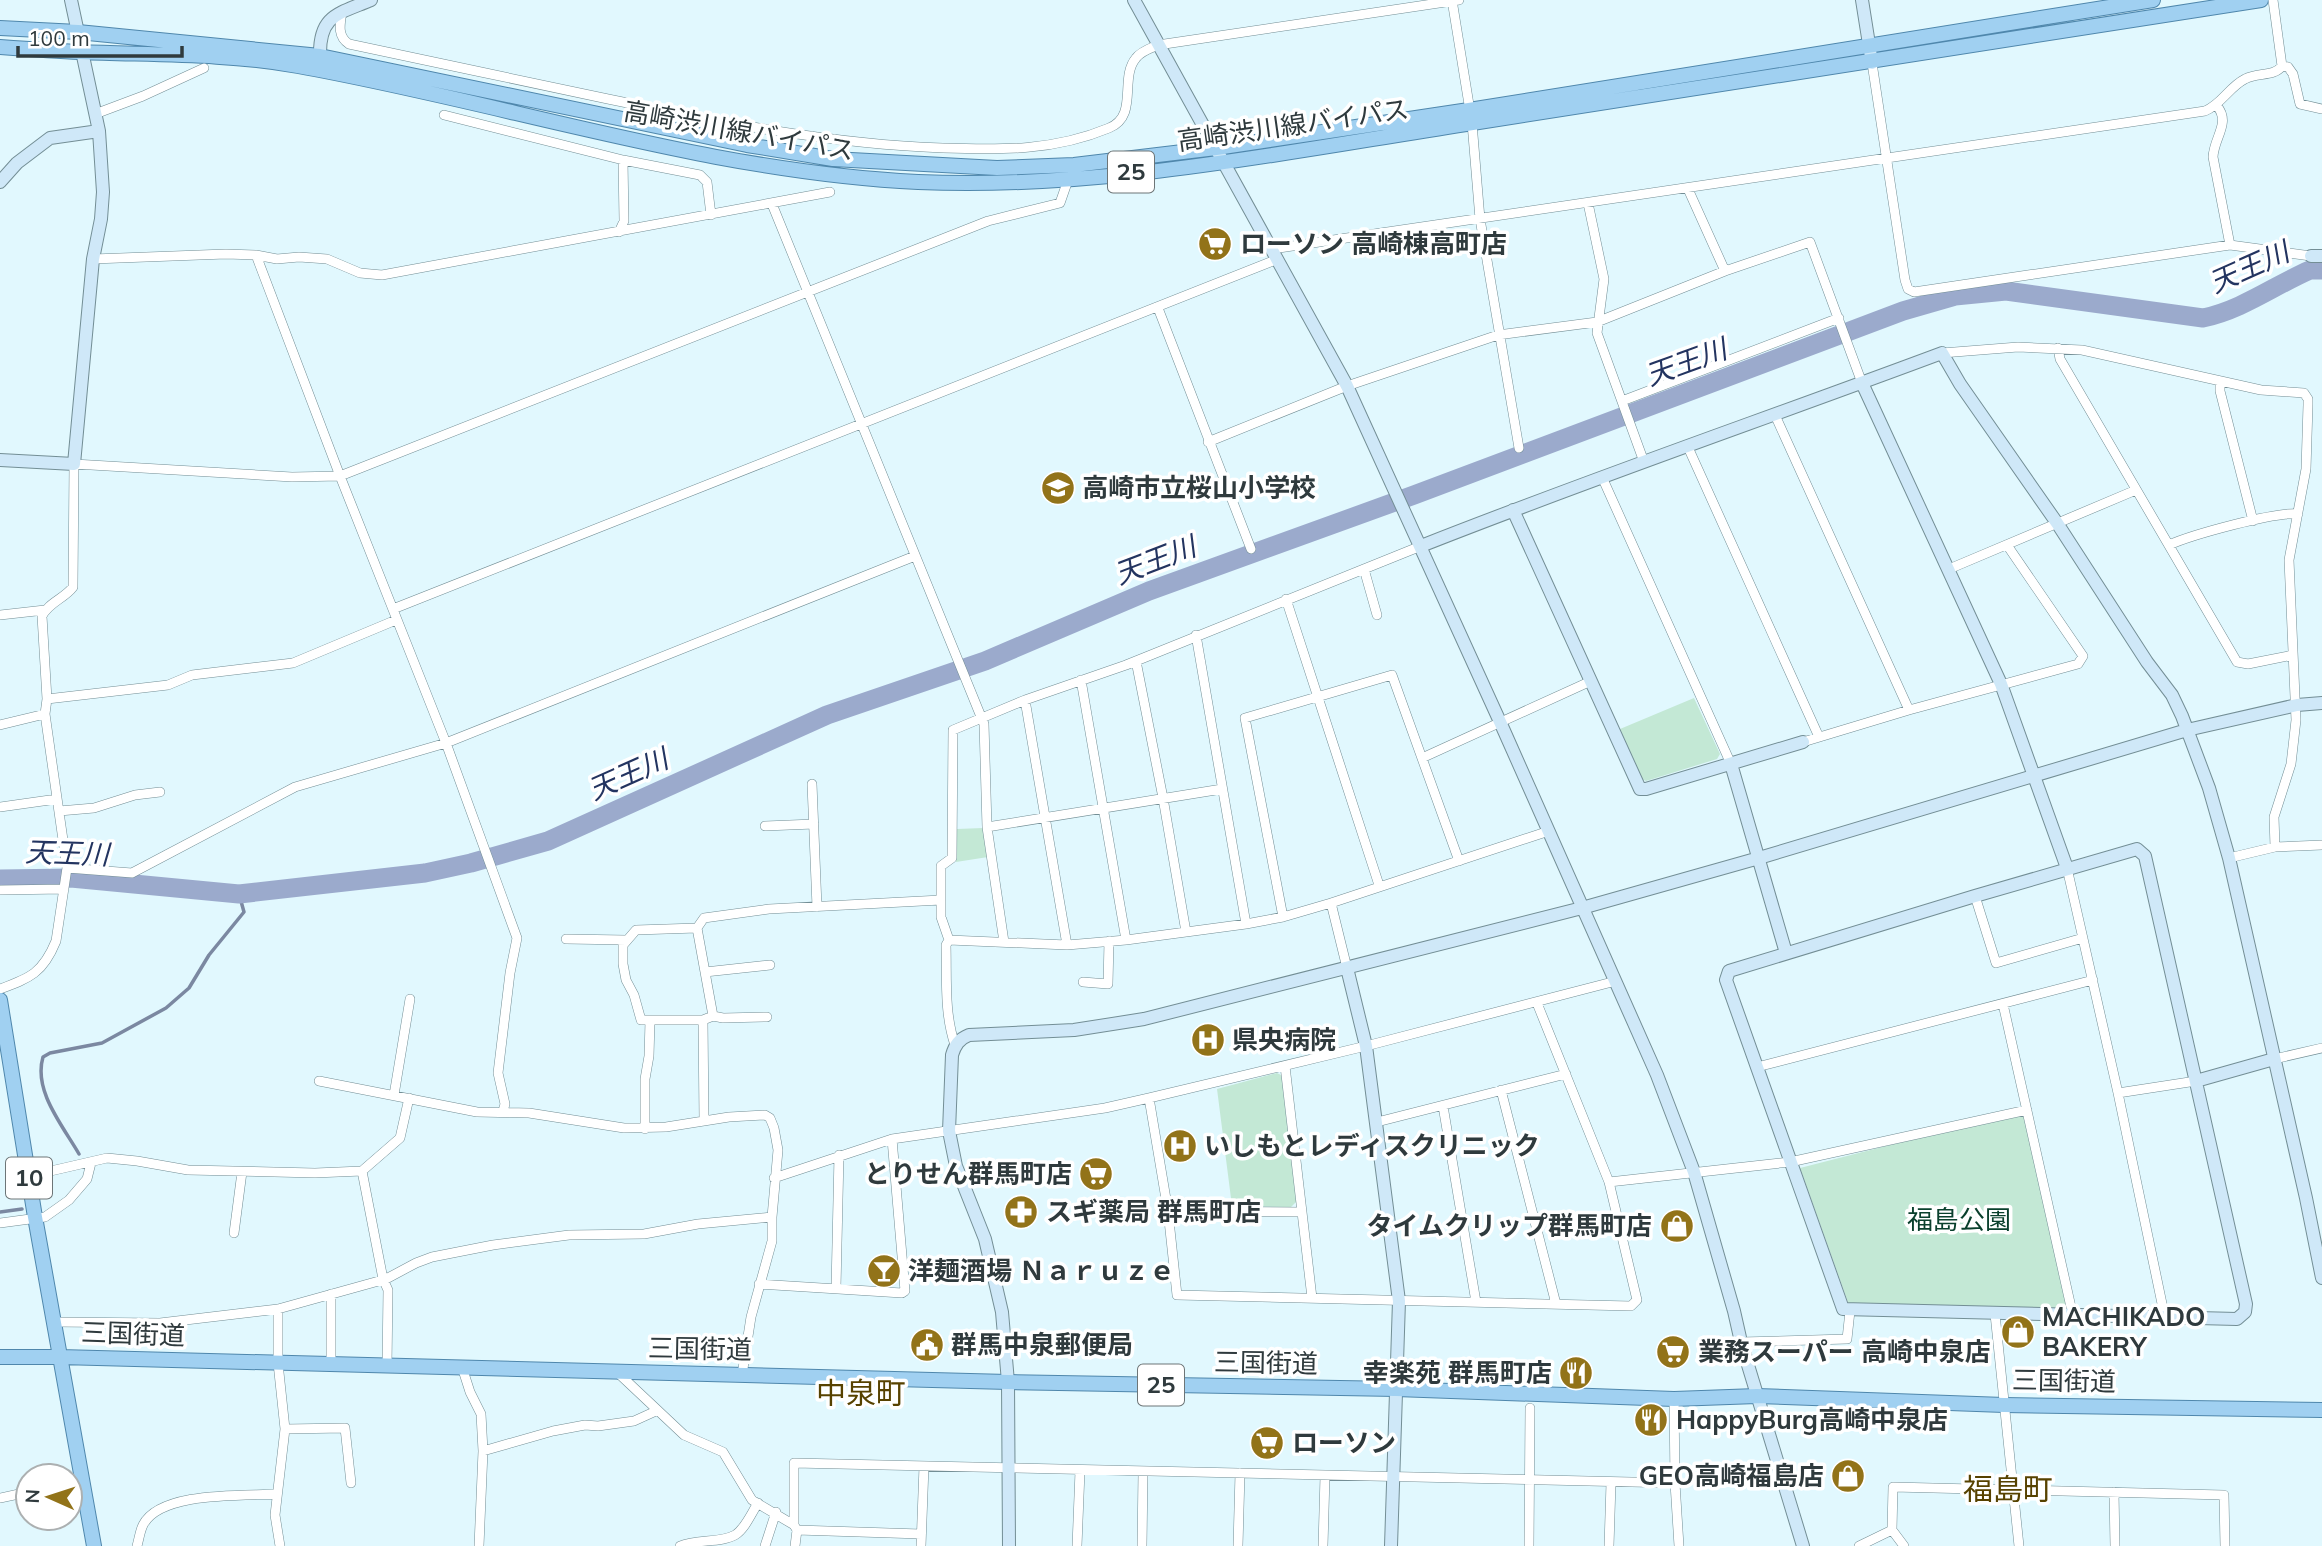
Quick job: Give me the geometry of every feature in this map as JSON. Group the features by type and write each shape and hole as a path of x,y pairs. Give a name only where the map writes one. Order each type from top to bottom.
{"main road":[{"name":"高崎渋川線バイパス","path":"0,47 82,52 177,53 293,65 745,163 830,175 917,182 991,183 1068,180 1224,162 1869,45 2153,0"},
{"name":"高崎渋川線バイパス","path":"0,28 78,32 320,56 747,145 834,159 997,168 1074,165 1471,117 1871,63 2261,0"},
{"name":"10","path":"0,1000 60,1357 74,1462"},
{"name":"三国街道","path":"0,1357 1674,1399 1757,1396 2004,1405 2322,1410"},
{"name":"10","path":"84,1512 93,1546"}],"street":[{"path":"0,989 36,974 45,962 56,941 67,868 46,714 42,616 73,587 74,464 93,259 103,192 99,131 71,0"},
{"path":"320,56 319,36 324,25 342,12 371,0"},
{"path":"1134,0 1347,386 1616,981 1695,1172 1741,1342 1803,1546"},
{"path":"342,12 339,27 343,38 349,44 741,126 837,141 972,149 1042,148 1111,127 1122,119 1126,110 1129,71 1133,61 1138,55 1158,45 1455,0 1471,117 1480,219 1519,448"},
{"path":"1862,0 1908,289 1914,292 2230,245 2316,256"},
{"path":"2273,0 2282,66"},
{"path":"393,609 1158,308 1275,254 1480,219 2205,111 2217,106 2246,78 2273,73 2282,66 2288,67 2293,75 2300,104 2322,109"},
{"path":"95,114 204,68"},
{"path":"2217,106 2224,115 2224,122 2213,157 2230,245"},
{"path":"444,115 705,178 711,215"},
{"path":"0,182 17,163 50,138 99,131"},
{"path":"619,232 624,221 623,160"},
{"path":"0,460 292,477 340,476 988,222 1060,203 1068,180"},
{"path":"1688,189 1725,271"},
{"path":"93,259 256,255 277,259 299,257 327,259 360,273 382,275 830,192"},
{"path":"1588,203 1604,279 1597,333 1644,462"},
{"path":"772,204 810,292 979,719 984,724 987,827 1004,942"},
{"path":"1209,442 1347,386 1498,335 1597,322 1725,271 1810,242 1862,383 2001,684 2067,868 2165,1318"},
{"path":"256,255 446,743 517,938 498,1073 505,1104 503,1111"},
{"path":"1158,308 1251,550"},
{"path":"1623,405 1840,321"},
{"path":"949,940 942,923 941,866 952,858 953,730 1688,444 1942,353 2018,347 2092,352 2273,392 2299,393 2306,396 2307,460 2289,560 2297,705 2293,758 2273,824 2275,847"},
{"path":"2058,348 2060,359 2237,662 2248,664 2293,655"},
{"path":"1942,353 1960,384 2172,695 2188,730 2209,788 2229,858 2319,1247 2322,1278"},
{"path":"2220,381 2220,391 2253,521"},
{"path":"1775,415 1909,710"},
{"path":"1688,444 1819,737"},
{"path":"1602,477 1731,764 1787,953"},
{"path":"1949,569 2136,490"},
{"path":"1513,510 1640,789 1909,710 2078,664 2083,656 2007,545"},
{"path":"2169,544 2287,513 2298,514"},
{"path":"67,868 132,873 295,787 446,743 915,556"},
{"path":"1364,569 1377,615"},
{"path":"1286,599 1379,885"},
{"path":"0,615 46,610"},
{"path":"47,699 168,685 192,675 293,663 396,620"},
{"path":"1196,635 1246,924"},
{"path":"1136,661 1163,798 1185,932"},
{"path":"1283,917 1245,718 1392,675 1459,861"},
{"path":"1082,680 1126,940"},
{"path":"1422,758 1591,681"},
{"path":"1025,700 1067,945"},
{"path":"955,1045 969,1035 1074,1030 1144,1019 1581,908 1759,858 2188,730 2297,705 2322,703"},
{"path":"0,725 46,714"},
{"path":"812,784 817,907"},
{"path":"987,827 1222,789"},
{"path":"59,811 94,808 135,795 160,792"},
{"path":"0,807 57,799"},
{"path":"765,826 814,824"},
{"path":"949,940 1067,945 1246,924 1331,903 1549,831"},
{"path":"2229,858 2275,847 2322,845"},
{"path":"2137,849 2145,856 2246,1304 2245,1312 2237,1319 1843,1309 1726,975 1729,971 2067,868 2137,849"},
{"path":"0,890 64,889"},
{"path":"1975,895 1996,963 2083,937"},
{"path":"713,1016 697,928 704,918 769,909 941,900"},
{"path":"1331,903 1366,1046 1399,1301 1391,1546"},
{"path":"697,928 636,930 626,940 623,964 625,980 634,995 641,1020 703,1020 713,1016 767,1017"},
{"path":"566,939 626,940"},
{"path":"949,940 946,945 947,1000 949,1029 955,1045 952,1055 949,1131 956,1166 985,1239 999,1294 1009,1382 1009,1546"},
{"path":"1083,982 1108,984 1109,942"},
{"path":"705,972 770,965"},
{"path":"1757,1067 2092,980"},
{"path":"774,1178 892,1139 1105,1108 1366,1046 1616,981"},
{"path":"394,1095 410,999"},
{"path":"1149,1098 1168,1211 1177,1295 1631,1306 1637,1300 1609,1182 1537,1003"},
{"path":"2003,1004 2073,1316"},
{"path":"703,1020 704,1121"},
{"path":"645,1129 645,1079 650,1021"},
{"path":"2118,1093 2196,1081 2322,1048"},
{"path":"1285,1066 1312,1298"},
{"path":"1377,1122 1566,1073"},
{"path":"319,1081 477,1112 503,1111 645,1129 729,1116 765,1115 770,1118 778,1150 774,1178 772,1241 751,1317 742,1375"},
{"path":"1501,1090 1556,1304"},
{"path":"29,1176 107,1158 188,1170 362,1171 400,1138 409,1098"},
{"path":"1443,1106 1476,1302"},
{"path":"1609,1182 1790,1162 2027,1110"},
{"path":"759,1284 902,1293 905,1291 892,1139"},
{"path":"836,1288 839,1155"},
{"path":"0,1223 45,1217 69,1200 87,1179 91,1163"},
{"path":"362,1171 383,1279 388,1290 387,1366"},
{"path":"234,1233 242,1172"},
{"path":"1168,1211 1302,1212"},
{"path":"54,1322 160,1323 278,1309 383,1279 432,1257 492,1245 569,1236 644,1234 698,1224 772,1217"},
{"path":"331,1294 331,1364"},
{"path":"278,1309 278,1363 285,1429 275,1515 280,1546"},
{"path":"1741,1342 1847,1339 1850,1311"},
{"path":"1995,1314 2019,1546"},
{"path":"462,1367 481,1414 483,1451 478,1546"},
{"path":"617,1372 684,1435 723,1452 752,1500 776,1512 796,1527 921,1534"},
{"path":"1674,1399 1679,1546"},
{"path":"1529,1546 1531,1408"},
{"path":"483,1451 553,1430 634,1421 656,1411"},
{"path":"285,1429 345,1428 351,1483"},
{"path":"795,1546 794,1463 1675,1483"},
{"path":"921,1546 924,1466"},
{"path":"1077,1546 1080,1471"},
{"path":"1143,1473 1143,1546"},
{"path":"1238,1546 1240,1473"},
{"path":"1323,1546 1325,1476"},
{"path":"1609,1546 1611,1483"},
{"path":"1903,1546 1892,1530 1893,1487 2224,1495 2225,1546"},
{"path":"2114,1492 2115,1546"},
{"path":"137,1546 144,1524 151,1516 175,1501 276,1494"},
{"path":"680,1546 733,1536 758,1503"},
{"path":"765,1546 776,1512"},
{"path":"1860,1546 1892,1530"}],"green space":[{"path":"1694,698 1720,754 1717,759 1646,781 1642,779 1620,729"},
{"path":"983,828 988,857 956,862 957,829"},
{"path":"1277,1073 1283,1076 1297,1201 1291,1207 1232,1206 1217,1089"},
{"name":"福島公園","path":"2027,1110 2073,1316 1849,1305 1800,1168"}],"waterway":[{"name":"天王川","path":"0,879 71,878 239,894 425,873 471,863 548,841 827,715 985,661 1149,591 1414,495 1903,311 1955,296 2006,291 2203,318 2245,303 2310,270 2322,270"},
{"path":"79,1154 46,1095 42,1083 43,1057 50,1053 102,1043 166,1008 189,988 209,955 244,912 239,894"},
{"path":"0,1212 22,1209"}],"place":[{"name":"ローソン 高崎棟高町店","path":"1215,244"},
{"name":"高崎市立桜山小学校","path":"1058,488"},
{"name":"県央病院","path":"1208,1040"},
{"name":"いしもとレディスクリニック","path":"1180,1146"},
{"name":"とりせん群馬町店","path":"1096,1174"},
{"name":"スギ薬局 群馬町店","path":"1021,1212"},
{"name":"タイムクリップ群馬町店","path":"1677,1226"},
{"name":"洋麺酒場 Ｎａｒｕｚｅ","path":"884,1271"},
{"name":"MACHIKADO BAKERY","path":"2018,1332"},
{"name":"群馬中泉郵便局","path":"927,1345"},
{"name":"業務スーパー 高崎中泉店","path":"1673,1352"},
{"name":"幸楽苑 群馬町店","path":"1576,1373"},
{"name":"HappyBurg高崎中泉店","path":"1651,1420"},
{"name":"ローソン","path":"1267,1443"},
{"name":"GEO高崎福島店","path":"1848,1476"}],"district":[{"name":"中泉町","path":"861,1394"},
{"name":"福島町","path":"2008,1490"}]}
